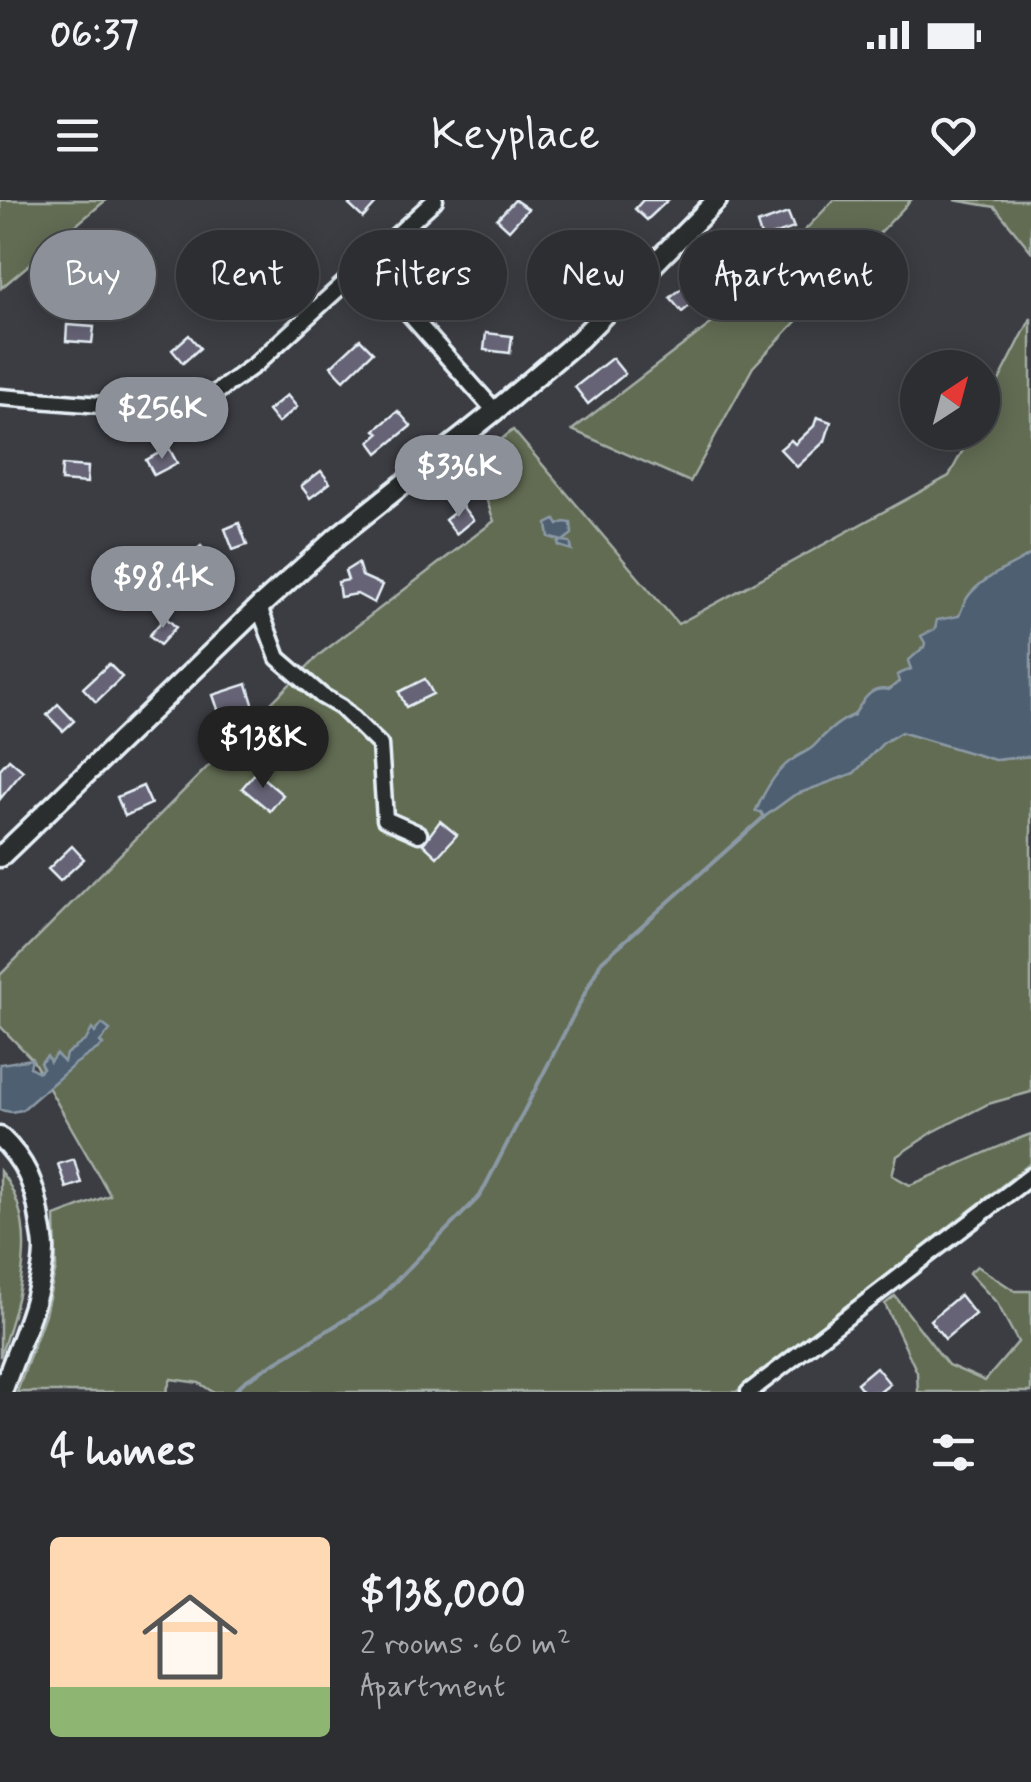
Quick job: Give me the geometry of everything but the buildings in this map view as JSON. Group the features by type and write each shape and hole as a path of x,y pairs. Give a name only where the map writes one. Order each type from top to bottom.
{"main road":[{"path":"0,857 338,536 580,339 717,200"},
{"path":"0,1137 22,1161 36,1190 44,1246 34,1300 2,1392"}],"street":[{"path":"403,230 436,200"},
{"path":"0,397 164,410 190,404 217,392 256,364 339,288"},
{"path":"415,320 495,411"},
{"path":"260,607 278,658 341,707 380,745 385,819 419,834"},
{"path":"749,1392 1031,1176"}],"green space":[{"path":"0,200 106,200 70,230 30,230 30,264 1,288"},
{"path":"834,200 911,200 883,230 805,230"},
{"path":"954,200 1031,200 1031,251 995,207"},
{"path":"1031,318 1031,554 1000,571 959,616 935,629 896,684 864,702 854,715 788,763 756,810 764,817 794,795 854,773 883,743 901,732 995,760 1031,756 1031,1092 988,1104 933,1132 897,1156 892,1175 910,1185 1031,1134 1031,1163 736,1392 213,1392 199,1383 171,1379 166,1392 17,1392 45,1314 56,1268 55,1216 110,1195 32,1059 0,1026 0,975 319,655 494,521 473,462 513,430 678,624 949,476 963,450 1000,450 1000,379"},
{"path":"716,320 797,320 753,367 690,482 572,430"},
{"path":"0,1171 13,1192 24,1238 20,1286 0,1357"},
{"path":"977,1266 1015,1291 1031,1291 1031,1392 918,1392 917,1372 885,1304 895,1296 948,1365 985,1381 1018,1342 997,1303 969,1273"}],"water":[{"path":"555,520 558,525 571,523 572,534 563,541 570,542 572,550 549,537 547,524"},
{"path":"1031,554 1031,756 995,760 901,732 883,743 854,773 794,795 764,817 756,811 782,768 854,715 872,692 889,690 899,682 897,675 911,669 908,661 924,647 921,636 935,629 937,620 959,616 976,587"},
{"path":"102,1024 110,1030 100,1042 103,1045 22,1110 0,1110 0,1064 32,1059 30,1067 39,1072 43,1068 40,1063 47,1056 50,1062 56,1054 64,1062 66,1054"}],"waterway":[{"path":"233,1392 377,1300 480,1196 601,962 764,817"}]}
